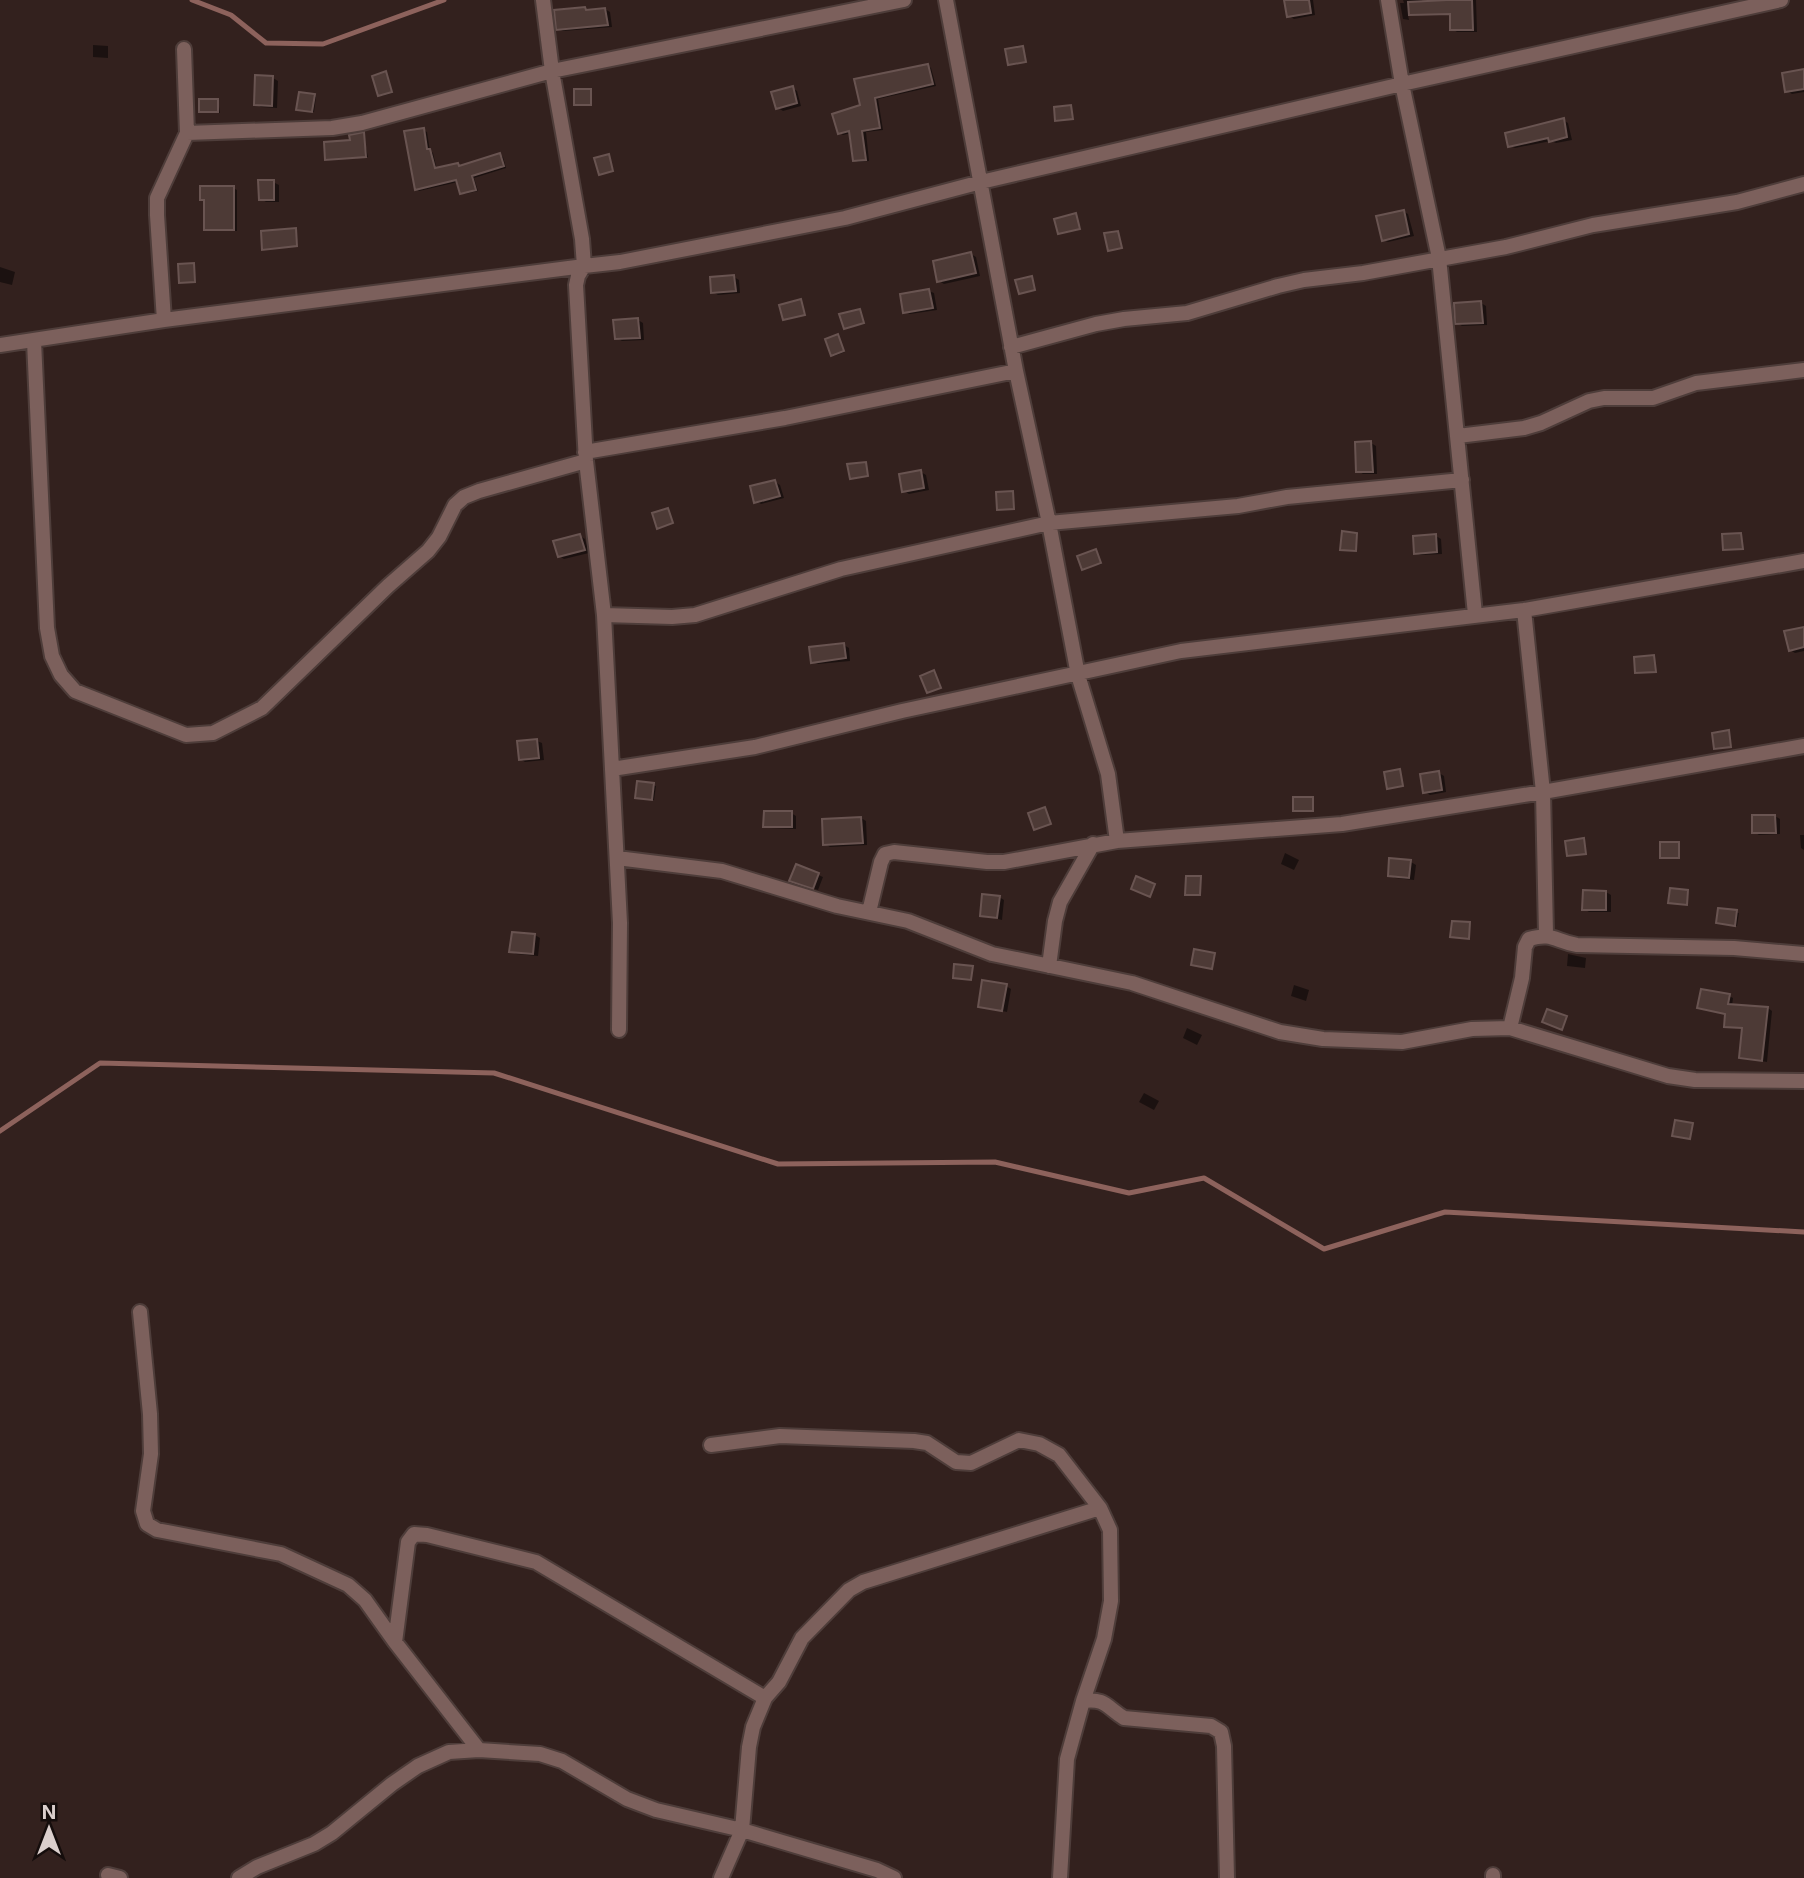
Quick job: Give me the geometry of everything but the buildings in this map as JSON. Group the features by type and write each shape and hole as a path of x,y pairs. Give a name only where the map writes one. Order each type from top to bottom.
{"street":[{"path":"543,0 552,71 582,239 584,266 576,285 586,456 604,615 620,923 619,1030"},
{"path":"187,134 332,128 362,123 552,71 904,0"},
{"path":"946,0 1011,347 1078,675 1108,774 1117,841"},
{"path":"1388,0 1402,84 1439,258 1475,614"},
{"path":"0,345 164,320 620,262 845,218 981,182 1402,84 1781,0"},
{"path":"164,320 158,198 187,134 184,49"},
{"path":"1011,347 1105,322 1187,313 1278,286 1506,247 1593,225 1737,202 1804,184"},
{"path":"34,341 47,628 52,656 61,675 75,691 186,735 213,733 262,708 428,551 439,537 455,505 464,497 586,456 1016,371"},
{"path":"1458,436 1524,428 1597,400 1653,398 1696,383 1804,370"},
{"path":"604,615 695,615 841,569 1049,523 1238,506 1287,497 1462,480"},
{"path":"612,769 755,747 902,710 1078,675 1181,651 1524,610 1804,561"},
{"path":"1524,610 1543,792 1546,934"},
{"path":"869,912 881,862 885,854 894,852 1004,862 1117,841 1342,824 1804,746"},
{"path":"1049,967 1060,902 1093,844"},
{"path":"617,858 722,872 837,906 908,921 992,954 1132,983 1280,1032 1323,1039 1402,1042 1472,1029 1510,1028 1668,1076 1695,1080 1804,1081"},
{"path":"1510,1028 1522,978 1525,947 1529,939 1546,934 1564,943 1577,945 1734,948 1804,954"},
{"path":"140,1312 151,1454 143,1511 147,1524 158,1530 281,1554 348,1586 365,1600 479,1750"},
{"path":"711,1445 780,1436 914,1441 927,1443 956,1462 971,1463 1020,1440 1040,1444 1059,1455 1100,1508 1110,1530 1111,1601 1104,1639 1067,1759 1060,1878"},
{"path":"721,1878 742,1830 749,1747 753,1727 765,1698 779,1682 802,1638 849,1590 863,1583 1100,1508"},
{"path":"395,1642 408,1542 414,1534 427,1535 536,1562 765,1698"},
{"path":"1083,1700 1096,1699 1105,1702 1124,1718 1211,1726 1221,1732 1224,1746 1227,1878"},
{"path":"239,1878 277,1857 314,1844 418,1766 449,1752 479,1750 540,1754 562,1761 627,1799 656,1810 742,1830 877,1870 894,1878"}],"waterway":[{"path":"192,0 231,15 266,43 323,44 444,0"},
{"path":"0,1131 100,1063 494,1073 778,1164 995,1162 1129,1193 1204,1178 1324,1249 1445,1212 1804,1232"}]}
